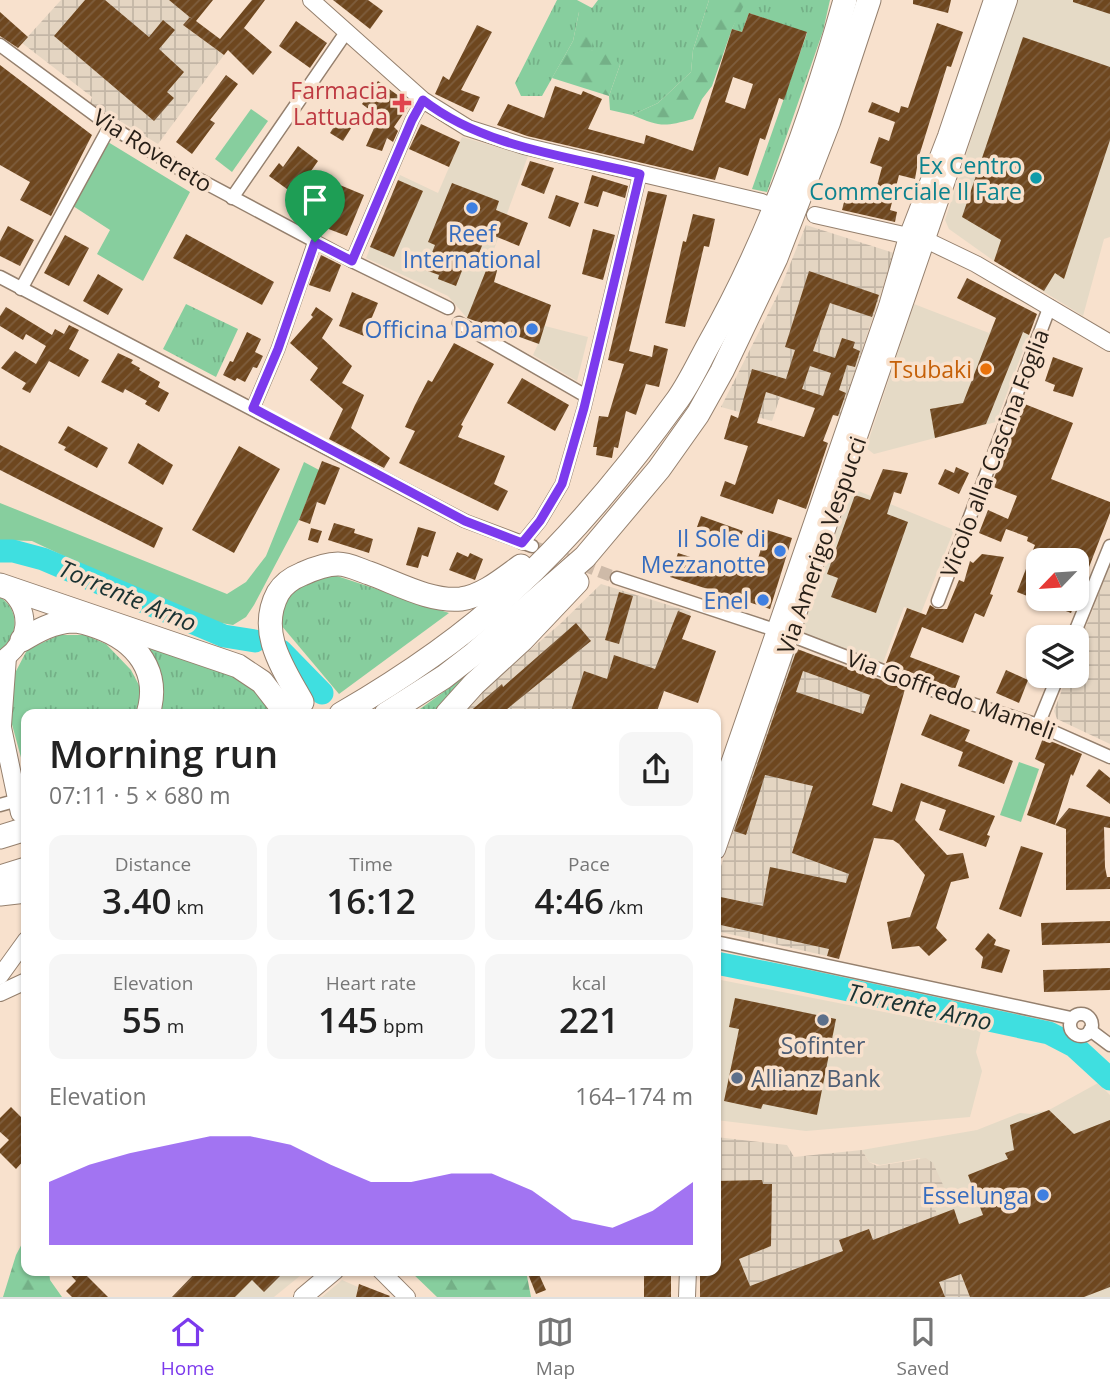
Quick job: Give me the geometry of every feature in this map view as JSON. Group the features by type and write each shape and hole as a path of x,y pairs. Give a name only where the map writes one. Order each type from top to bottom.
{"highway":[{"path":"350,709 384,689 475,622 546,558 609,488 679,397 735,299 783,185 828,59 845,0"},
{"path":"452,709 474,684 522,640 596,560 704,403 776,258 829,121 869,0"},
{"path":"294,708 271,636 273,607 285,583 317,568 340,564 447,599 474,596 498,582 531,559 598,482 671,389 735,299"},
{"path":"394,709 444,677 475,653 585,558 659,469"},
{"path":"0,585 238,666 294,708"},
{"path":"10,653 50,626 69,621 87,623 118,636 136,650 149,672 152,694 149,709"},
{"path":"0,837 21,814"},
{"path":"0,850 21,845"},
{"path":"0,877 21,871"},
{"path":"0,894 21,892"}],"main road":[{"path":"917,238 947,136 993,0"},
{"path":"917,238 1008,0"},
{"name":"Via Amerigo Vespucci","path":"721,834 888,306 917,238"},
{"path":"0,585 14,595 24,611 24,631 10,653 1,721 21,814"},
{"name":"Via Amerigo Vespucci","path":"721,791 783,632"},
{"path":"303,1297 328,1276"}],"street":[{"path":"311,0 423,100 477,132 524,146 762,202"},
{"path":"232,198 347,31"},
{"name":"Via Rovereto","path":"0,45 110,126 232,198 448,308"},
{"path":"352,261 423,100"},
{"path":"21,289 110,126"},
{"path":"0,277 465,521 527,545 562,484 640,174"},
{"path":"815,215 917,238 976,264 1110,342"},
{"path":"253,408 278,349 315,242"},
{"name":"Vicolo alla Cascina Foglia","path":"938,601 1050,306"},
{"path":"459,323 586,396"},
{"path":"1078,625 1110,545"},
{"name":"Via Goffredo Mameli","path":"617,578 783,632 953,698 1038,725 1110,757"},
{"path":"1038,725 1053,688"},
{"path":"0,805 21,814"},
{"path":"721,943 1071,1018 1081,1013 1086,1015 1092,1024 1090,1030 1110,1045"},
{"path":"0,976 21,947"},
{"path":"0,993 21,983"},
{"path":"386,1276 407,1297"},
{"path":"688,1276 688,1297"}],"shaded area":[{"path":"61,0 196,0 190,17 183,25 224,55 158,144 90,103 92,97 22,43"},
{"path":"1016,0 1110,0 1110,237 1104,239 1083,316 994,261 949,229 945,220"},
{"path":"462,137 528,156 489,263 498,267 494,282 551,305 545,326 588,337 577,381 533,355 538,344 467,318 448,296 366,258 400,175 438,193"},
{"path":"806,225 894,253 840,417 780,397 772,421 721,407 778,294"},
{"path":"914,304 989,333 996,319 1029,335 996,422 874,454 866,448"},
{"path":"851,488 954,530 921,613 904,607 883,663 801,633"},
{"path":"1110,565 1110,744 1057,719 1054,711 1063,688 1089,688 1089,625 1087,625"},
{"path":"601,584 691,612 658,709 465,709"},
{"path":"795,648 905,688 827,956 721,932 721,866"},
{"path":"721,980 981,1031 976,1052 982,1071 970,1117 806,1131 721,1121"},
{"path":"1098,1083 1110,1095 1110,1297 970,1297 928,1191 920,1158 880,1165 869,1162 862,1150 977,1130 1020,1113 1031,1114 1049,1110"},
{"path":"721,1138 787,1145 794,1157 862,1150 869,1162 877,1166 926,1158 933,1163 944,1187 928,1191 970,1297 700,1297 712,1276 721,1276"},
{"path":"193,1276 300,1276 274,1297 172,1297"},
{"path":"342,1280 358,1287 356,1297 322,1297"}],"green space":[{"path":"557,0 577,0 592,8 598,0 709,0 693,50 691,72 658,103 632,115 610,110 609,96 620,65 591,50 579,12 573,41 542,96 521,96 515,83"},
{"path":"709,0 744,0 745,3 732,29 712,86 702,99 693,119 662,124 632,115 658,103 691,72 693,50"},
{"path":"744,0 830,0 823,31 767,192 752,189 807,33 749,13 742,32 732,29"},
{"path":"579,12 597,23 591,50 610,52 620,65 609,96 552,78 573,41"},
{"path":"251,109 268,121 232,172 215,159"},
{"path":"108,142 190,192 143,281 97,254 110,230 73,206"},
{"path":"186,304 238,329 216,377 163,349"},
{"path":"304,462 319,470 299,520 254,605 246,617 233,625 215,622 168,605 32,541 0,540 0,503 227,594 246,582 266,556"},
{"path":"326,575 337,576 449,613 339,694 281,625 283,600 294,590"},
{"path":"0,597 7,602 15,623 11,638 0,650"},
{"path":"59,635 85,635 106,644 131,670 141,689 140,709 21,709 21,758 10,717 14,675 27,650"},
{"path":"145,641 244,680 270,709 158,709 153,656"},
{"path":"485,662 442,709 420,709"},
{"path":"1019,762 1039,769 1021,822 1000,815"},
{"path":"21,1246 21,1276 50,1276 62,1297 3,1297"},
{"path":"415,1276 527,1276 531,1297 437,1297"}],"building":[{"path":"85,0 105,0 149,37 163,20 175,30 159,49 184,72 167,92 174,98 154,121 54,36"},
{"path":"169,0 213,0 196,21 220,39 252,0 265,0 244,28 272,52 253,75 228,50 224,55 183,25 190,17"},
{"path":"333,0 368,0 383,11 370,29"},
{"path":"913,0 951,0 948,13 913,4"},
{"path":"1110,0 1110,14 1073,2"},
{"path":"0,12 28,37 18,48 0,36"},
{"path":"749,13 807,32 784,100 779,98 765,140 760,138 748,176 719,167 715,180 527,136 497,125 508,104 544,118 555,86 581,95 583,91 602,99 588,129 644,144 646,135 693,151 732,29 742,32","holes":["733,77 753,84 745,109 725,102"]},
{"path":"296,21 327,43 310,68 279,46"},
{"path":"937,23 963,32 951,67 947,66 919,156 915,179 899,175 890,210 897,212 895,222 842,210 847,190 874,197 882,167 870,163 879,137 889,141 895,122 868,112 872,102 899,113 901,106 908,108"},
{"path":"477,25 492,32 461,90 480,97 473,112 435,94 443,76 449,80"},
{"name":"Ex Centro Commerciale Il Fare","path":"1023,37 1110,67 1110,140 1064,279 1055,273 1044,291 994,261 1001,240 962,217"},
{"path":"0,65 92,135 51,216 20,200 30,182 0,165"},
{"path":"226,75 238,84 210,120 215,123 192,154 176,142"},
{"path":"378,81 410,104 394,127 398,131 393,142 387,138 382,151 366,146 379,117 362,104"},
{"path":"345,109 358,117 343,141 330,133"},
{"path":"421,124 460,142 449,167 409,149"},
{"path":"298,146 318,161 304,181 308,184 298,197 269,176 279,163 283,167"},
{"path":"530,161 554,168 544,194 521,185"},
{"path":"592,175 628,186 625,198 603,191 598,207 584,203"},
{"path":"398,180 423,191 394,257 370,247"},
{"path":"335,183 364,195 347,236 318,225"},
{"path":"452,183 499,201 496,210 528,223 519,246 487,233 476,261 467,258 456,286 425,270 435,245 428,242"},
{"path":"648,191 667,195 629,351 652,357 654,345 668,349 659,387 646,384 636,415 626,411 618,448 614,447 612,458 596,455 597,447 593,447 599,416 608,417 624,364 608,360"},
{"path":"556,195 579,203 570,227 548,218"},
{"path":"693,214 715,219 709,247 704,246 685,327 665,323 683,241 686,242"},
{"path":"8,226 34,240 20,266 0,256 0,241"},
{"path":"593,229 615,235 603,280 582,274"},
{"path":"186,234 274,282 262,305 173,258"},
{"path":"65,235 89,248 69,286 44,273"},
{"path":"321,255 341,265 330,292 309,285"},
{"path":"489,263 498,267 494,282 551,305 539,344 467,318"},
{"path":"809,271 879,295 872,317 830,303 813,351 835,358 842,338 855,342 853,348 860,351 855,367 847,365 839,390 846,393 838,416 833,415 823,441 828,443 806,509 778,499 773,514 720,496 725,481 735,485 748,446 724,439 731,415 738,418 752,369 786,379 795,350 785,347","holes":["810,366 831,373 823,396 802,389","766,392 815,408 804,437 757,423"]},
{"path":"98,274 123,289 108,315 83,301"},
{"path":"967,278 1037,314 1029,335 1023,332 986,424 935,438 930,409 963,403 996,318 957,298"},
{"path":"352,292 378,303 364,336 339,326"},
{"path":"6,307 52,335 55,329 64,334 69,325 79,330 69,349 89,360 79,377 49,361 30,393 22,389 26,383 1,368 15,351 36,364 46,346 26,334 23,340 0,326 0,316"},
{"path":"316,307 333,319 322,338 352,366 342,383 364,395 351,428 390,458 384,468 329,439 343,409 310,380 318,368 290,343 313,317 311,315"},
{"path":"247,332 261,339 255,352 263,356 245,382 237,378 235,381 223,375 230,361 233,362"},
{"path":"454,343 494,364 461,425 463,426 458,437 505,456 494,484 508,491 498,511 399,463 415,431 405,427 415,405 428,380 432,382"},
{"path":"118,353 133,360 131,363 160,382 158,387 169,393 159,412 145,404 147,401 125,389 123,393 101,382"},
{"path":"1053,357 1083,368 1073,397 1053,391 1055,385 1045,381"},
{"path":"522,378 569,405 555,431 507,403"},
{"path":"1022,403 1073,423 1051,479 1110,502 1110,513 1089,567 1089,548 1034,548 1035,545 1027,541 1028,537 1006,529 1001,542 979,533 988,510 1008,519 1017,496 991,486"},
{"path":"68,426 108,448 97,468 64,450 66,447 58,443"},
{"path":"138,443 173,465 163,485 128,463"},
{"path":"0,445 163,528 154,548 0,470"},
{"path":"239,446 280,469 234,553 192,530"},
{"path":"322,461 340,468 325,505 317,502 310,524 299,520"},
{"path":"956,467 969,473 959,494 938,484 945,469 954,473"},
{"path":"883,469 908,473 901,494 894,492 887,514 908,522 876,613 831,597 838,578 827,574 855,495 870,500"},
{"path":"701,516 743,531 738,542 697,527"},
{"path":"334,523 355,529 354,533 373,539 369,553 328,540"},
{"path":"418,527 436,532 428,557 422,555 418,568 406,565"},
{"path":"311,528 322,531 318,543 308,540"},
{"path":"767,530 792,538 770,609 670,577 678,553 752,577"},
{"path":"457,552 468,557 470,553 483,559 475,580 449,570"},
{"path":"982,554 1004,557 984,617 975,613 963,643 922,627 910,657 960,676 955,689 886,663 907,608 926,615 930,605 936,609 947,609 959,580 964,582 970,561 973,563"},
{"path":"1026,569 1026,596 1017,592"},
{"path":"619,592 633,596 619,644 605,640"},
{"path":"678,611 691,616 682,639 716,651 698,703 664,691 658,709 572,709 584,671 607,679 614,655 655,669"},
{"path":"576,623 591,641 507,709 473,709 502,684 503,687"},
{"path":"797,649 905,689 872,805 892,812 901,783 995,816 987,835 990,836 986,847 939,830 946,810 921,801 915,820 947,855 963,853 969,878 951,882 936,928 947,940 929,956 919,946 892,949 887,922 910,917 925,875 893,840 874,838 839,959 827,956 829,949 721,925 721,897 763,906 770,867 846,883 849,874 792,853 813,786 765,775 746,835 734,831","holes":["803,671 870,695 863,714 796,692"]},
{"path":"1006,670 1026,679 1019,703 996,693"},
{"path":"930,714 970,730 965,741 1013,761 1004,784 958,766 963,752 921,735"},
{"path":"1043,738 1082,754 1073,776 1071,774 1055,825 1027,815 1045,764 1035,759"},
{"path":"1099,769 1110,778 1110,804 1086,786"},
{"path":"1069,808 1110,817 1110,828 1104,827 1105,867 1107,877 1110,877 1110,889 1066,890 1066,829 1055,825"},
{"path":"1021,846 1043,853 1021,917 999,909"},
{"path":"1110,921 1110,943 1042,945 1041,923"},
{"path":"988,933 996,940 994,945 1010,950 1002,973 981,968 983,957 975,949"},
{"path":"1110,968 1110,990 1044,992 1043,970"},
{"path":"735,998 836,1019 817,1115 763,1104 761,1109 724,1101 739,1029 729,1027"},
{"path":"11,1107 21,1117 21,1164 16,1169 0,1153 0,1149 9,1140 0,1132 0,1118"},
{"path":"1049,1110 1074,1134 1110,1120 1110,1287 1084,1297 970,1297 961,1274 939,1282 945,1297 700,1297 700,1276 721,1276 721,1181 762,1180 763,1184 772,1184 771,1246 739,1259 750,1286 843,1251 839,1240 869,1229 873,1240 954,1209 959,1224 983,1215 968,1175 1008,1159 1005,1153 1014,1150 1010,1125"},
{"path":"71,1276 87,1276 108,1297 72,1297 66,1291 76,1281"},
{"path":"192,1276 280,1276 264,1292 252,1280 235,1297 172,1297"},
{"path":"529,1276 540,1276 546,1290 536,1294"},
{"path":"644,1276 671,1276 671,1297 644,1297"},
{"path":"359,1284 390,1296 356,1297"}],"waterway":[{"name":"Torrente Arno","path":"0,551 13,551 43,559 224,636 255,641"},
{"name":"Torrente Arno","path":"281,651 322,693"},
{"name":"Torrente Arno","path":"721,964 1049,1033 1074,1046 1110,1079"}],"tunnel":[{"path":"532,546 617,578"}],"place":[{"name":"Farmacia Lattuada","path":"402,103"},
{"name":"Ex Centro Commerciale Il Fare","path":"1036,178"},
{"name":"Reef International","path":"472,208"},
{"name":"Officina Damo","path":"532,329"},
{"name":"Tsubaki","path":"986,369"},
{"name":"Il Sole di Mezzanotte","path":"780,551"},
{"name":"Enel","path":"763,600"},
{"name":"Sofinter","path":"823,1020"},
{"name":"Allianz Bank","path":"737,1078"},
{"name":"Esselunga","path":"1043,1195"}],"route":[{"path":"423,100 477,132 640,174 584,408 562,484 540,521 522,543 465,521 253,408 278,349 315,242 352,261 423,100"}]}
